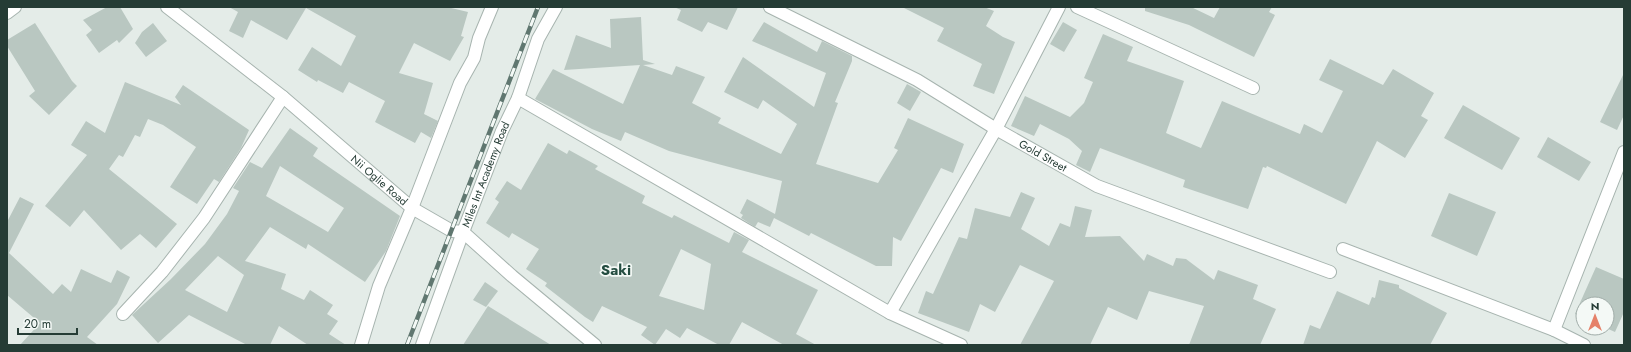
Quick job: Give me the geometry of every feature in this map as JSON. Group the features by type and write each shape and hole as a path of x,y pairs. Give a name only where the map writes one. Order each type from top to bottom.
{"street":[{"path":"7,13 15,7"},
{"name":"Nii Oglie Road","path":"167,7 283,97 412,208 452,231 462,232 595,345"},
{"path":"361,345 379,286 412,208 460,83 474,58 479,38 492,7"},
{"name":"Miles Int Academy Road","path":"422,345 462,232 502,131 518,98 538,39 556,7"},
{"name":"Gold Street","path":"770,7 917,80 996,129 1096,186 1330,272"},
{"path":"890,313 996,129 1059,7"},
{"path":"1077,7 1253,88"},
{"path":"123,314 162,272 204,218 283,97"},
{"path":"518,98 890,313 961,345"},
{"path":"1554,330 1624,152"},
{"path":"1343,249 1554,330 1584,345"}],"building":[{"path":"107,7 120,7 133,29 119,43 117,40 99,53 86,35 92,30 83,20"},
{"path":"229,7 447,7 468,12 461,36 464,37 450,61 414,43 399,73 433,83 424,114 438,121 431,138 421,132 415,143 375,122 385,101 349,82 343,93 318,80 317,82 298,70 312,47 341,66 356,36 306,8 287,40 251,20 243,38 229,31 238,12"},
{"path":"674,7 738,7 727,30 708,22 702,32 677,20 681,10"},
{"path":"902,7 984,7 994,11 986,26 1003,37 1015,42 994,94 973,86 982,64 937,41 944,28"},
{"path":"1145,7 1191,7 1214,18 1220,7 1272,7 1269,12 1275,15 1254,57 1189,25 1145,11"},
{"path":"641,17 643,60 655,64 643,65 672,75 676,66 705,77 692,103 721,118 718,123 781,154 797,124 763,100 758,109 724,92 743,57 814,107 826,73 752,41 764,22 817,52 822,41 852,56 852,61 835,102 838,103 816,164 878,183 898,150 894,148 908,118 964,144 953,173 941,168 901,241 893,237 892,266 876,266 811,233 809,236 774,218 770,227 758,222 755,227 741,218 743,215 740,213 747,199 775,214 782,181 669,151 625,132 621,141 592,129 535,99 553,69 623,104 640,65 564,70 576,35 611,48 610,19"},
{"path":"1063,22 1077,30 1064,52 1050,44"},
{"path":"35,23 72,81 77,86 49,115 29,96 35,91 7,46 7,40"},
{"path":"153,23 167,41 146,57 135,43 142,32"},
{"path":"1103,34 1133,47 1127,61 1184,81 1166,133 1201,148 1222,101 1300,134 1304,124 1322,133 1343,91 1319,80 1330,59 1383,85 1393,69 1434,93 1421,116 1428,120 1405,158 1377,141 1346,204 1267,166 1266,168 1263,167 1248,209 1183,187 1185,180 1100,148 1090,172 1076,165 1082,151 1069,139 1040,124 1034,136 1011,126 1025,96 1070,117 1084,103 1093,82 1084,78"},
{"path":"1624,73 1624,115 1617,130 1600,122"},
{"path":"125,82 181,105 175,97 183,85 249,130 241,148 219,182 214,179 197,204 170,187 196,147 163,125 148,119 140,137 135,135 123,157 119,155 109,169 177,224 156,248 140,234 121,250 84,210 70,227 45,206 87,155 71,145 86,121 105,133"},
{"path":"907,84 921,92 910,111 897,103"},
{"path":"1463,105 1520,138 1502,170 1444,138"},
{"path":"290,128 318,148 313,156 400,216 386,251 365,282 308,244 306,249 270,227 245,261 286,274 281,289 304,300 310,290 333,305 327,314 338,321 329,334 346,345 308,345 279,326 270,345 247,345 189,315 158,343 132,315 171,279 205,244 227,214 239,191 233,188 250,162 262,168","holes":["280,166 344,208 328,232 266,196","218,256 244,275 227,312 185,290"]},
{"path":"1548,137 1591,162 1579,181 1537,157"},
{"path":"548,143 567,154 569,150 598,166 595,169 645,196 642,203 672,218 674,215 729,243 734,232 749,240 742,252 818,290 796,334 816,345 784,345 742,322 729,345 719,345 687,328 680,338 666,329 655,345 641,335 647,327 602,306 593,322 545,286 547,283 526,269 539,249 512,233 509,238 486,223 499,202 495,199 507,181 521,190","holes":["681,249 711,264 704,310 659,296"]},
{"path":"1021,192 1035,198 1021,229 1049,246 1060,223 1070,227 1075,206 1092,210 1085,237 1120,236 1144,261 1147,254 1173,266 1176,258 1186,259 1214,280 1218,270 1258,285 1253,299 1276,309 1260,345 1189,345 1204,306 1149,291 1137,320 1108,307 1090,345 1020,345 1054,281 1020,265 995,312 980,304 969,332 918,313 926,291 933,294 959,237 967,239 975,208 1010,217"},
{"path":"1449,193 1496,212 1477,256 1431,236"},
{"path":"20,197 34,204 9,253 53,294 62,284 71,292 81,269 111,283 117,270 130,277 117,304 87,337 98,345 20,345 40,323 7,295 7,222"},
{"path":"1596,267 1624,279 1624,312 1615,332 1615,296 1583,296"},
{"path":"1379,280 1399,285 1399,288 1447,313 1430,345 1303,345 1310,325 1320,329 1337,291 1369,305 1372,297 1375,298"},
{"path":"485,282 498,291 486,307 473,300"},
{"path":"488,306 551,345 463,345"}],"railway":[{"path":"407,345 538,7"}],"district":[{"name":"Saki","path":"616,270"}]}
